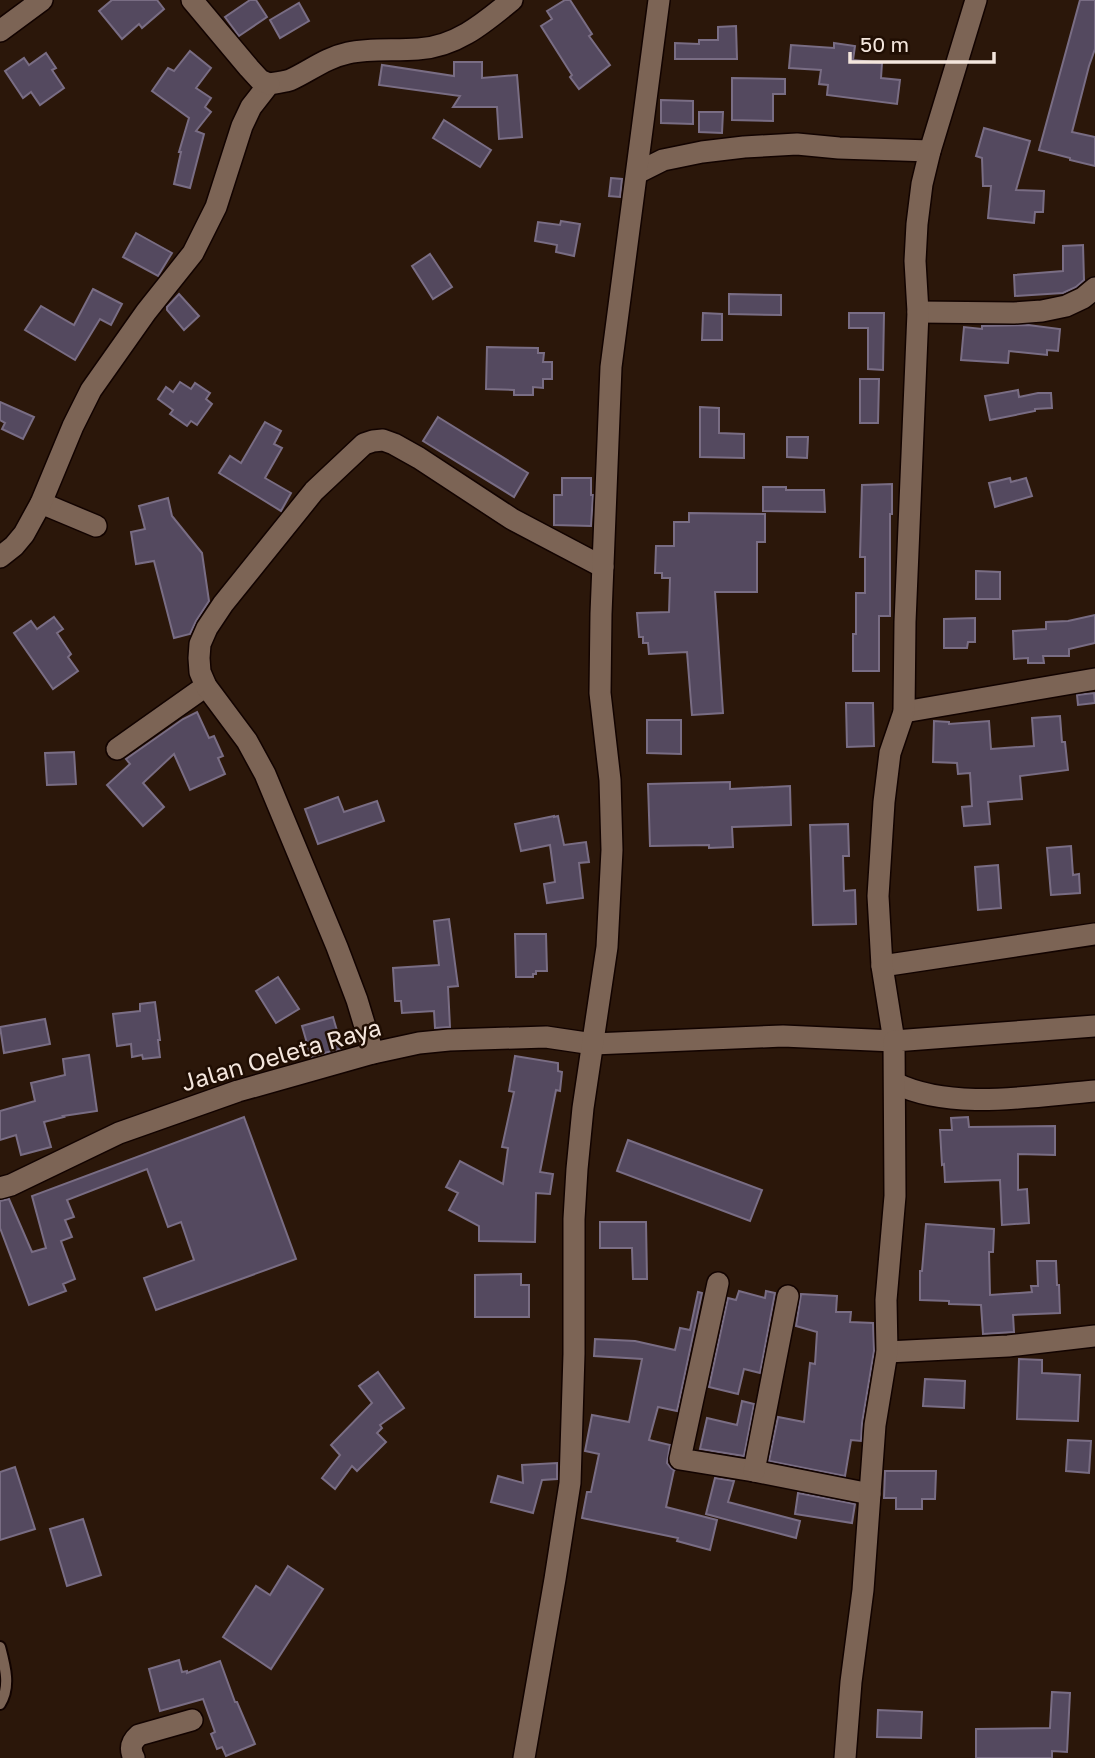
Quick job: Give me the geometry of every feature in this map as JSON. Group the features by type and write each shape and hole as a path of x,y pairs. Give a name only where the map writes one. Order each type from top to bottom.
{"street":[{"path":"0,31 42,0"},
{"path":"192,0 249,68 269,85"},
{"path":"0,557 14,546 41,503 91,390 199,243 216,207 242,126 251,107 269,85 288,80 317,64 346,53 425,49 456,41 512,0"},
{"path":"524,1758 570,1483 574,1219 583,1108 607,947 612,850 610,780 600,693 611,367 659,0"},
{"path":"845,1758 851,1682 863,1590 875,1426 887,1352 886,1300 895,1196 894,1041 882,966 878,896 890,753 904,712 905,622 918,312 915,261 917,225 922,184 930,151 976,0"},
{"path":"637,173 663,160 744,147 797,144 930,151"},
{"path":"918,312 1042,311 1066,306 1083,298 1095,288"},
{"path":"373,1053 337,947 257,756 206,686 200,672 200,644 207,628 223,604 314,491 364,444 373,441 383,440 419,457 512,519 603,567"},
{"path":"41,503 96,526"},
{"path":"904,712 1095,679"},
{"path":"117,749 206,686"},
{"path":"882,966 1095,934"},
{"name":"Jalan Oeleta Raya","path":"0,1188 119,1133 238,1091 373,1053 419,1043 545,1037 593,1044 783,1037 894,1041 1095,1027"},
{"path":"895,1083 907,1089 956,1099 1095,1091"},
{"path":"718,1283 680,1459 870,1494"},
{"path":"754,1471 788,1296"},
{"path":"887,1352 1007,1346 1095,1336"},
{"path":"134,1758 131,1747 139,1735 192,1720"}],"lane":[{"path":"0,1647 7,1681 6,1693 0,1704"}],"building":[{"path":"112,0 157,0 164,9 142,28 139,24 122,39 99,11"},
{"path":"250,0 256,0 267,17 239,36 225,17"},
{"path":"565,0 570,0 592,34 589,36 610,65 579,89 541,26 552,19 547,11"},
{"path":"1080,0 1095,0 1095,49 1072,132 1095,137 1095,166 1039,150"},
{"path":"299,3 309,21 280,38 270,20"},
{"path":"736,26 737,59 675,59 675,43 699,44 699,40 718,40 718,27"},
{"path":"834,43 855,46 853,60 882,63 881,78 900,80 897,104 827,95 828,85 819,84 821,70 789,68 791,45 834,48"},
{"path":"190,51 211,68 196,88 211,98 205,107 211,112 196,131 204,134 190,188 174,184 179,152 189,118 152,91 168,68 174,71"},
{"path":"46,53 56,68 52,70 64,88 40,105 31,92 23,98 5,71 24,58 29,65"},
{"path":"454,62 482,62 482,78 517,75 522,137 499,139 497,107 453,107 460,96 379,85 382,65 454,76"},
{"path":"732,78 785,79 785,94 773,94 773,121 732,120"},
{"path":"661,100 693,101 693,124 661,123"},
{"path":"699,112 723,112 722,133 699,132"},
{"path":"444,120 491,150 480,167 433,138"},
{"path":"984,128 1030,141 1016,190 1044,191 1043,212 1035,212 1034,223 988,218 991,186 983,186 982,158 976,156"},
{"path":"611,178 622,179 620,197 609,196"},
{"path":"561,221 580,224 574,256 556,252 557,245 535,241 538,222 560,225"},
{"path":"136,233 172,253 158,276 123,257"},
{"path":"1083,245 1084,280 1076,287 1063,293 1015,296 1014,275 1063,271 1063,246"},
{"path":"430,254 452,287 433,299 412,266"},
{"path":"93,289 122,304 111,325 100,319 75,360 25,330 41,306 74,325"},
{"path":"179,294 199,316 184,330 167,310"},
{"path":"729,294 781,295 781,315 729,314"},
{"path":"703,313 722,314 722,340 702,340"},
{"path":"849,313 884,313 883,370 868,369 868,328 849,328"},
{"path":"1028,325 1060,329 1058,351 1047,350 1047,355 1009,351 1008,363 961,360 964,327 982,329 982,326"},
{"path":"487,347 538,348 538,353 544,353 543,362 552,362 552,379 543,379 543,388 533,387 533,395 514,395 514,390 486,389"},
{"path":"860,379 879,379 878,423 860,423"},
{"path":"180,382 191,389 195,383 210,393 206,399 212,404 197,425 191,421 187,426 170,414 173,410 158,399 166,387 173,392"},
{"path":"1018,390 1019,397 1051,393 1052,408 1035,409 990,420 985,396"},
{"path":"0,402 34,417 23,439 2,429 5,423 0,420"},
{"path":"700,407 719,408 719,433 744,434 744,458 700,457"},
{"path":"438,417 528,473 514,497 423,441"},
{"path":"265,422 281,431 274,444 282,448 265,478 291,493 281,511 219,473 230,456 241,463"},
{"path":"787,437 808,437 807,458 787,457"},
{"path":"562,478 591,478 591,526 554,525 554,495 562,495"},
{"path":"1010,478 1011,482 1026,478 1032,496 995,507 989,483"},
{"path":"892,484 890,616 879,616 879,671 853,671 856,593 865,593 865,557 860,557 862,485"},
{"path":"763,487 824,490 825,512 763,511"},
{"path":"168,498 172,516 202,553 209,601 190,634 174,638 154,561 136,564 131,532 145,529 139,506"},
{"path":"689,513 765,514 765,542 757,542 757,592 715,592 723,713 692,715 687,652 649,654 648,643 643,643 643,637 639,637 637,613 669,612 670,578 662,578 662,573 655,573 656,546 674,546 674,522 689,522"},
{"path":"976,571 1000,572 1000,599 976,599"},
{"path":"1095,615 1095,643 1069,649 1069,656 1043,656 1044,663 1028,663 1028,658 1014,659 1013,631 1046,629 1046,622 1068,621"},
{"path":"54,617 63,629 57,633 78,671 53,689 14,633 31,621 37,629"},
{"path":"975,618 975,642 968,642 967,648 944,648 944,619"},
{"path":"1094,693 1095,703 1078,705 1077,695"},
{"path":"846,703 873,703 874,746 847,747"},
{"path":"197,712 209,738 214,736 223,756 218,758 225,774 190,790 174,754 143,783 164,807 143,826 107,785 130,764 126,759"},
{"path":"1060,716 1068,770 1020,776 1022,799 988,802 990,824 964,826 962,807 972,806 970,773 958,774 957,763 933,762 934,721 949,724 989,721 991,749 1034,746 1032,718"},
{"path":"647,720 681,720 681,754 647,753"},
{"path":"74,752 76,784 47,785 45,753"},
{"path":"730,782 730,789 790,786 791,825 732,827 733,847 650,846 648,784"},
{"path":"338,797 344,812 377,801 384,821 318,844 305,809"},
{"path":"558,816 564,845 586,842 589,862 579,863 583,898 547,903 544,884 555,882 550,845 521,851 515,824"},
{"path":"848,824 849,856 843,856 844,891 855,890 856,924 813,925 810,825"},
{"path":"1071,846 1073,875 1079,874 1080,893 1051,895 1047,848"},
{"path":"998,865 1001,908 978,910 975,867"},
{"path":"449,919 458,986 448,987 450,1027 435,1028 434,1011 402,1013 401,1001 395,1001 393,968 439,965 434,921"},
{"path":"515,934 546,934 547,971 536,971 533,977 516,977"},
{"path":"278,977 299,1009 276,1023 256,991"},
{"path":"155,1002 160,1057 132,1057 131,1044 117,1046 113,1014 140,1011 140,1004"},
{"path":"333,1017 342,1048 311,1057 302,1026"},
{"path":"45,1019 50,1044 4,1053 0,1027"},
{"path":"89,1055 97,1111 44,1122 51,1147 21,1155 16,1135 0,1140 0,1111 35,1101 31,1083 65,1075 63,1059"},
{"path":"515,1056 558,1063 558,1071 562,1072 560,1091 556,1090 540,1172 553,1174 550,1194 536,1193 535,1242 479,1241 479,1226 449,1210 458,1193 446,1187 460,1161 503,1184 508,1148 502,1147 514,1092 509,1091"},
{"path":"244,1117 296,1259 156,1310 144,1278 194,1260 181,1222 168,1227 147,1169 67,1200 74,1217 65,1220 72,1237 61,1241 75,1279 63,1284 66,1291 29,1305 0,1228 0,1201 9,1199 32,1252 46,1248 32,1196"},
{"path":"968,1117 969,1127 1055,1126 1055,1155 1018,1154 1018,1190 1027,1189 1029,1223 1002,1225 1000,1180 945,1182 940,1130 952,1130 951,1118"},
{"path":"628,1140 762,1190 750,1221 617,1171"},
{"path":"600,1222 646,1222 647,1279 633,1279 632,1248 600,1248"},
{"path":"926,1224 994,1229 993,1252 989,1252 990,1295 1032,1292 1031,1286 1038,1286 1037,1261 1056,1261 1060,1313 1013,1315 1014,1332 983,1334 981,1305 920,1300 920,1271"},
{"path":"521,1274 521,1285 529,1285 529,1317 475,1317 475,1275"},
{"path":"739,1291 765,1298 766,1291 775,1293 760,1373 744,1369 738,1394 709,1387 728,1298 736,1300"},
{"path":"698,1292 702,1293 677,1411 658,1407 649,1440 670,1445 667,1463 674,1470 666,1507 717,1520 710,1550 677,1541 678,1538 582,1518 599,1454 585,1451 592,1415 629,1422 642,1359 594,1356 595,1339 635,1341 675,1350 680,1328 690,1330"},
{"path":"801,1294 837,1296 836,1312 851,1312 850,1322 873,1323 874,1351 861,1441 851,1440 845,1476 769,1461 778,1417 804,1422 810,1363 815,1364 817,1332 796,1326"},
{"path":"1019,1359 1042,1360 1042,1373 1080,1375 1078,1421 1017,1419"},
{"path":"378,1372 404,1408 380,1425 382,1428 377,1433 386,1442 357,1471 352,1466 335,1489 322,1478 340,1455 331,1445 372,1403 359,1386"},
{"path":"925,1379 965,1381 964,1408 923,1406"},
{"path":"742,1401 754,1404 744,1456 700,1449 707,1418 737,1425"},
{"path":"1068,1440 1091,1441 1089,1473 1066,1471"},
{"path":"557,1463 557,1479 542,1480 533,1513 491,1502 498,1476 523,1483 522,1465"},
{"path":"15,1467 35,1529 0,1540 0,1472"},
{"path":"885,1471 936,1471 935,1499 922,1499 922,1509 896,1509 896,1498 884,1498"},
{"path":"715,1478 734,1481 728,1502 800,1521 796,1538 706,1514"},
{"path":"798,1493 855,1504 852,1523 795,1514"},
{"path":"83,1519 101,1575 67,1586 50,1529"},
{"path":"288,1566 323,1589 271,1669 223,1637 256,1586 270,1595"},
{"path":"179,1660 182,1672 187,1673 220,1661 235,1702 255,1744 226,1756 222,1747 217,1749 211,1734 215,1732 203,1699 160,1711 149,1669"},
{"path":"1052,1692 1070,1693 1067,1752 1052,1751 1052,1758 976,1758 976,1729 1050,1728"},
{"path":"878,1710 922,1712 921,1738 877,1737"}]}
